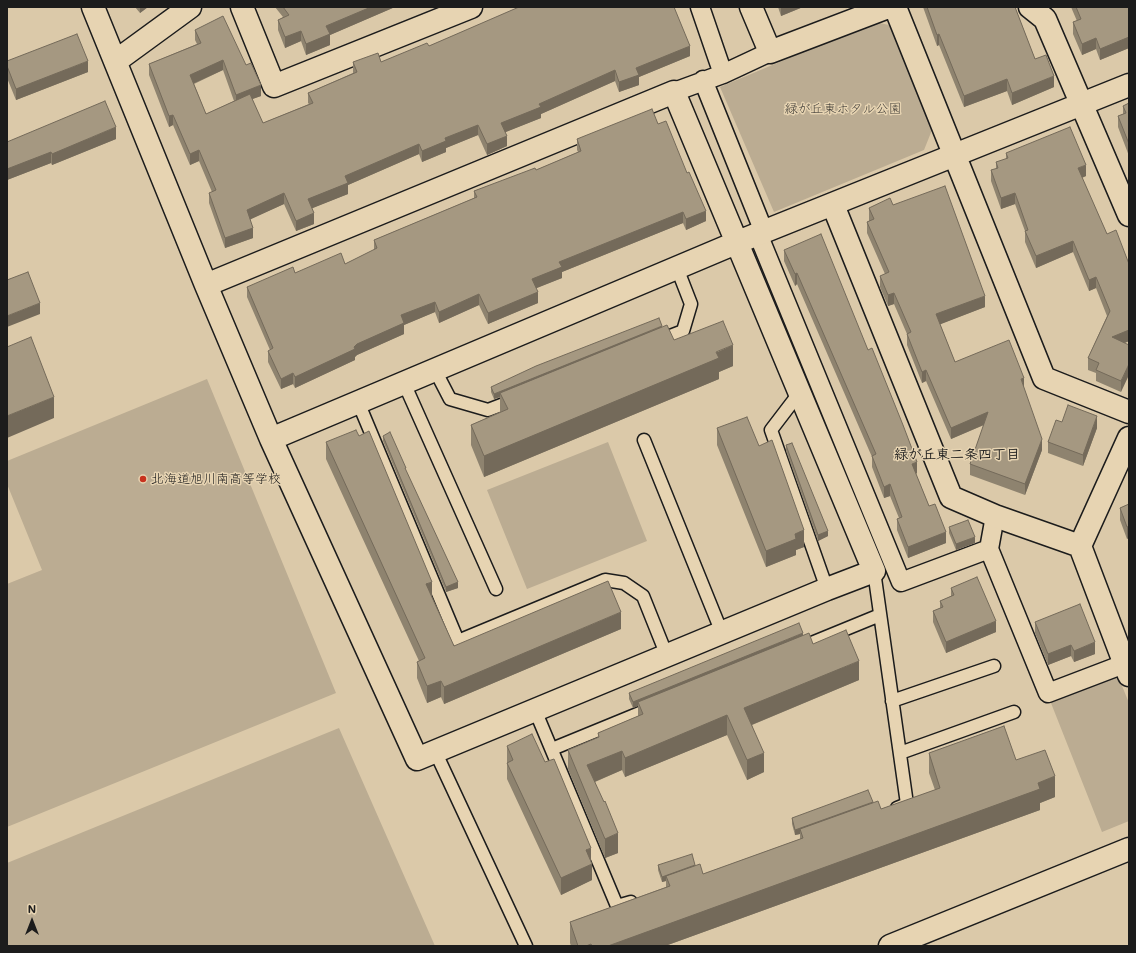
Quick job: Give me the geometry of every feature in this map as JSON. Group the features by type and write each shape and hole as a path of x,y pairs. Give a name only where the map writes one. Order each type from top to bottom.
{"street":[{"path":"93,7 206,285 271,439 417,758 827,589 884,568"},
{"path":"116,61 190,7"},
{"path":"242,7 274,86 471,7"},
{"path":"700,7 723,74"},
{"path":"751,7 770,52"},
{"path":"206,285 703,80 723,74 770,52 888,7"},
{"path":"895,7 1044,378 1129,412"},
{"path":"1041,11 1129,215"},
{"path":"703,80 753,236 800,392 884,568 901,582 989,549"},
{"path":"271,439 753,236 1129,85"},
{"path":"674,92 753,236 884,568"},
{"path":"833,205 951,497 995,516 1080,546"},
{"path":"995,516 989,549 1048,693 1127,669 1080,546 1129,438"},
{"path":"890,946 1129,849"}],"lane":[{"path":"647,346 683,331 691,304 677,268"},
{"path":"435,370 450,399 458,402 488,410 524,395"},
{"path":"404,382 496,589"},
{"path":"800,392 772,430 827,589"},
{"path":"358,402 458,641 605,580 624,583 643,596 666,656"},
{"path":"644,440 722,633"},
{"path":"884,568 880,615 907,804 885,812"},
{"path":"785,654 880,615"},
{"path":"892,701 994,666"},
{"path":"552,749 661,704"},
{"path":"535,710 617,906 640,898"},
{"path":"900,753 1014,712"},
{"path":"435,751 526,946"}],"green space":[{"name":"緑が丘東ホタル公園","path":"875,22 889,25 932,130 924,150 774,212 720,87"},
{"path":"207,379 336,693 7,827 7,584 42,570 7,484 7,461"},
{"path":"608,442 647,541 527,589 487,490"},
{"path":"1116,671 1129,703 1129,821 1102,832 1049,698"},
{"path":"339,728 435,946 7,946 7,863"}],"building":[{"path":"283,7 371,7 326,26 330,34 306,44 301,31 285,37 278,20 289,15"},
{"path":"519,7 674,7 690,46 636,68 639,75 619,82 615,70 539,104 541,107 501,123 507,136 487,144 478,125 445,138 446,141 422,151 419,144 345,176 348,183 308,199 314,213 296,221 284,193 247,210 253,228 225,238 209,193 216,190 199,150 190,154 173,115 169,116 149,64 201,43 195,30 223,16 246,65 251,63 261,85 236,95 223,60 190,75 206,114 250,94 263,123 313,103 308,93 357,72 353,62 378,53 381,62 427,43 429,46"},
{"path":"927,7 1015,7 1035,59 1046,55 1054,76 1012,93 1007,79 964,96 939,34 937,35"},
{"path":"1076,7 1129,7 1129,37 1100,49 1096,38 1082,44 1073,22 1081,19"},
{"path":"77,34 88,61 16,89 7,66 7,61"},
{"path":"105,101 116,127 52,154 51,152 7,169 7,142"},
{"path":"1129,103 1129,144 1118,116 1126,113 1123,106"},
{"path":"652,109 658,124 666,121 687,173 689,172 706,211 686,219 683,212 559,262 562,267 532,279 538,292 488,313 479,294 439,312 435,302 401,315 404,323 357,344 354,347 355,349 295,377 293,373 281,379 268,351 273,348 247,287 293,267 295,273 341,253 345,264 377,248 374,240 477,197 474,191 535,168 536,170 581,151 577,139"},
{"path":"1070,127 1086,165 1078,168 1107,234 1116,230 1129,264 1129,330 1112,337 1129,345 1129,364 1121,381 1096,370 1099,363 1088,358 1110,311 1096,277 1089,280 1073,241 1036,256 1025,231 1028,230 1015,193 1001,198 991,170 998,168 996,162 1008,158 1006,153"},
{"path":"945,186 985,296 936,314 955,362 1009,340 1024,378 1021,379 1042,439 1025,484 970,464 988,412 951,428 926,370 922,372 907,334 911,332 894,293 888,295 880,276 889,272 867,222 874,219 869,208 890,198 893,205"},
{"path":"821,234 868,350 872,348 903,425 917,462 912,464 929,506 935,504 946,532 908,547 897,519 902,517 890,484 884,487 872,456 876,454 797,273 795,274 784,250"},
{"path":"28,272 40,303 7,316 7,280"},
{"path":"659,318 662,326 494,394 491,387 536,366"},
{"path":"723,321 733,345 716,352 719,358 484,456 471,425 508,409 500,393 667,325 674,340"},
{"path":"31,337 54,397 7,416 7,347"},
{"path":"1068,405 1097,416 1083,455 1048,442 1056,420 1062,422"},
{"path":"747,417 759,446 772,440 804,530 795,534 796,539 766,551 717,428"},
{"path":"356,430 359,436 369,431 432,582 426,584 454,646 608,581 621,612 444,687 441,681 427,686 417,662 425,658 326,442"},
{"path":"390,432 405,468 458,582 446,587 383,436"},
{"path":"792,443 828,531 818,535 786,445"},
{"path":"1129,504 1129,526 1127,527 1120,508"},
{"path":"968,520 975,537 956,544 949,527"},
{"path":"977,577 996,621 946,642 933,611 943,607 940,601 954,595 951,588"},
{"path":"1080,604 1095,642 1074,651 1071,645 1048,654 1035,622"},
{"path":"799,623 803,633 633,702 629,693"},
{"path":"846,630 859,661 744,708 764,753 747,760 727,715 625,758 622,751 587,765 604,802 605,801 618,833 605,839 568,750 599,737 598,733 643,714 638,702 809,633 813,644"},
{"path":"1004,726 1016,760 1045,750 1055,776 1038,783 1040,789 608,946 592,946 591,944 586,946 578,946 570,922 670,886 666,876 700,864 703,874 803,838 800,829 878,801 881,809 940,788 929,753"},
{"path":"532,734 545,762 554,759 591,848 586,850 592,864 561,878 507,763 513,760 507,746"},
{"path":"868,790 873,802 795,830 792,818"},
{"path":"692,854 695,865 662,877 658,865"}],"place":[{"name":"北海道旭川南高等学校","path":"143,479"}],"district":[{"name":"緑が丘東二条四丁目","path":"957,455"}]}
